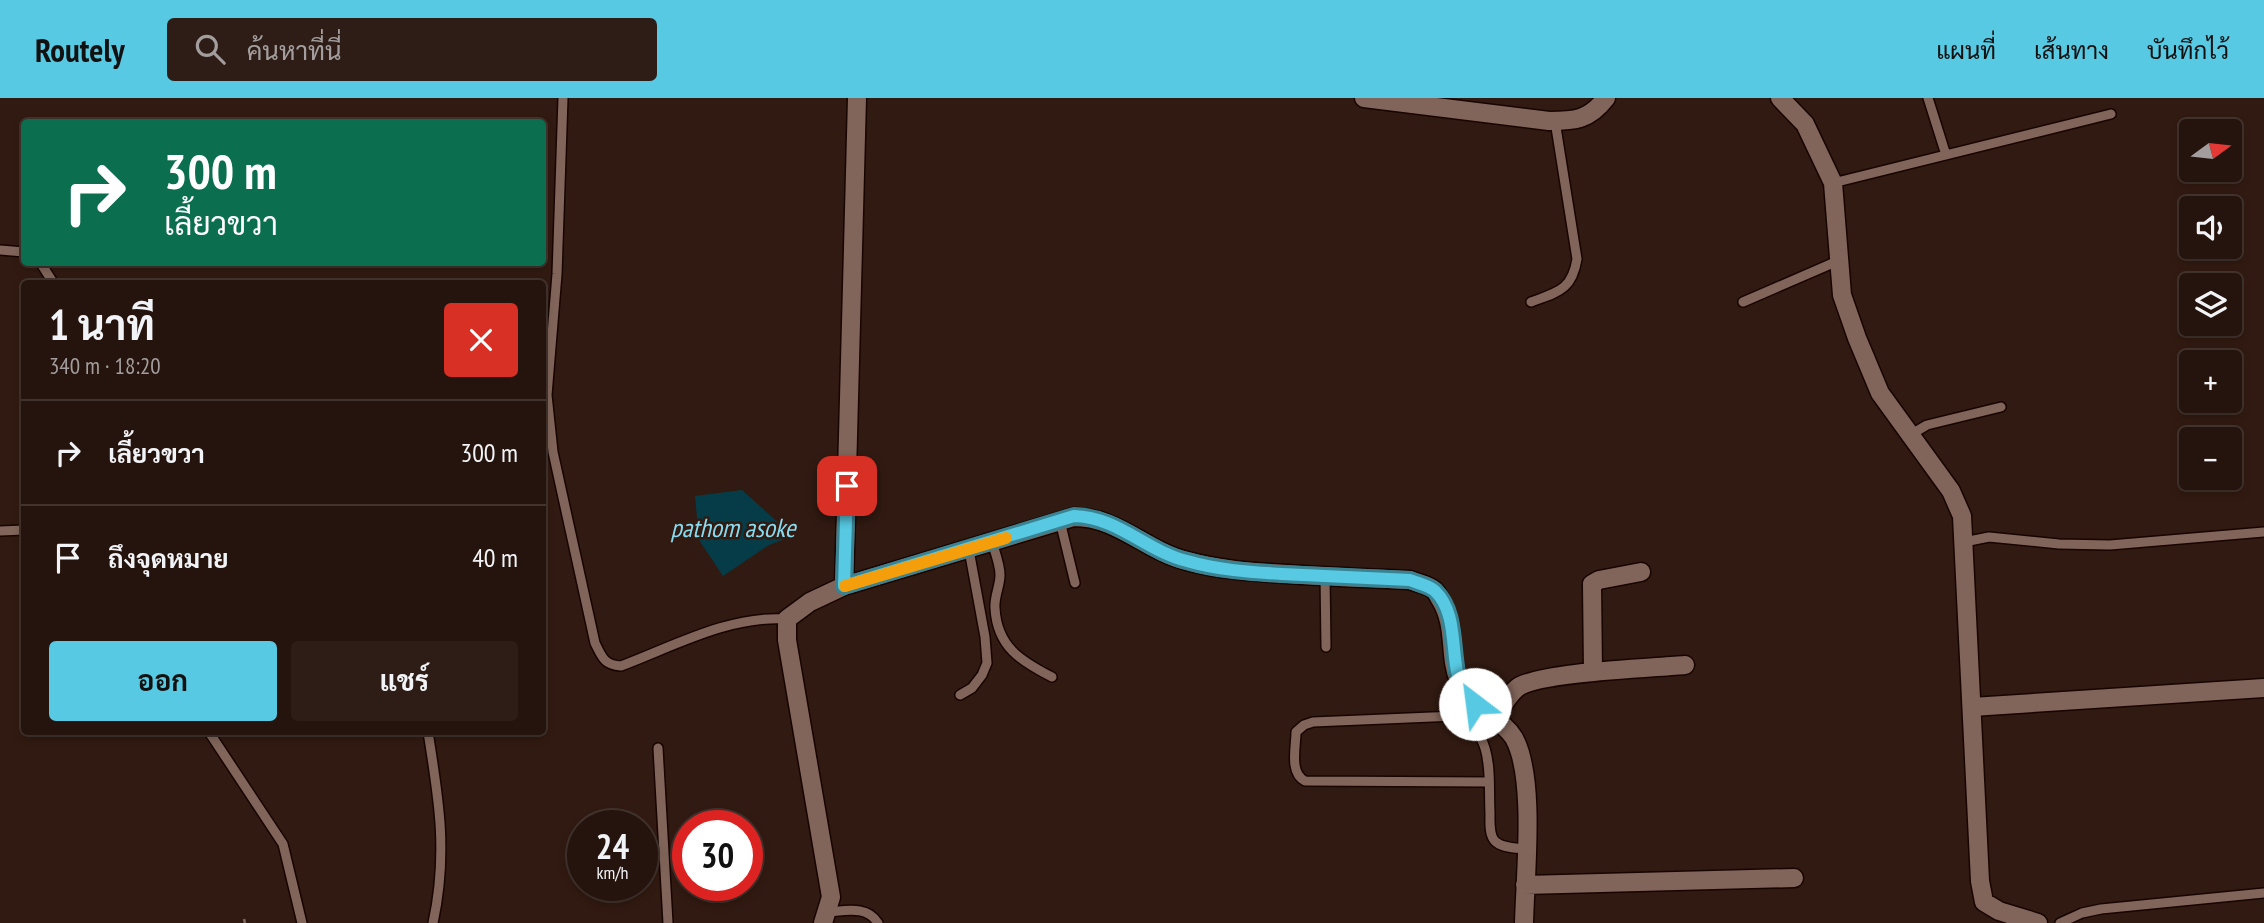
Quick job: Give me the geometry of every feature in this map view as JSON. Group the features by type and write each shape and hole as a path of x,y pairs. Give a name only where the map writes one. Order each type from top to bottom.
{"street":[{"path":"844,586 857,98"},
{"path":"1366,98 1569,121 1588,116 1606,98"},
{"path":"1780,98 1805,124 1833,183 1842,295 1880,393 1951,491 1962,516 1980,881 1984,902 1999,911 2038,923"},
{"path":"825,917 831,898 787,640 788,619 810,602 844,586 1074,516 1091,517 1114,525 1154,548 1184,561 1218,568 1410,580 1434,590 1445,606 1452,628 1458,678 1465,692 1513,737 1521,762 1527,788 1524,923"},
{"path":"1593,672 1592,584 1599,580 1641,572"},
{"path":"1494,719 1517,688 1529,682 1593,672 1685,665"},
{"path":"1972,707 2264,688"},
{"path":"1525,885 1794,878"}],"lane":[{"path":"563,98 557,274 547,395 553,452 595,643 603,659 611,666 621,666 720,628 767,617 788,619"},
{"path":"1928,98 1946,155"},
{"path":"1833,183 2111,114"},
{"path":"1531,302 1560,292 1575,273 1577,259 1555,121"},
{"path":"0,250 21,252"},
{"path":"1743,302 1840,260"},
{"path":"1910,435 1927,425 2001,407"},
{"path":"1060,521 1075,583"},
{"path":"0,531 21,530"},
{"path":"1964,542 1989,537 2059,544 2110,545 2264,532"},
{"path":"992,542 1000,574 995,606 1003,640 1019,660 1052,677"},
{"path":"960,695 972,688 987,663 985,637 969,550"},
{"path":"1325,576 1326,647"},
{"path":"1488,782 1305,781 1298,777 1295,771 1296,732 1304,725 1314,722 1456,716 1475,728 1486,751 1493,839 1500,845 1525,849"},
{"path":"211,735 283,844 302,923"},
{"path":"428,735 442,833 440,890 433,923"},
{"path":"658,748 667,923"},
{"path":"2060,923 2082,913 2101,909 2264,893"},
{"path":"825,917 860,910 868,912 878,923"}],"water":[{"name":"pathom asoke","path":"742,490 793,536 769,545 723,576 699,540 695,496"}],"slow traffic":[{"path":"845,586 1006,538"}],"route":[{"path":"847,486 844,586 1074,516 1091,517 1114,525 1154,548 1184,561 1229,570 1410,580 1434,590 1445,606 1452,628 1458,678 1475,704"}]}
